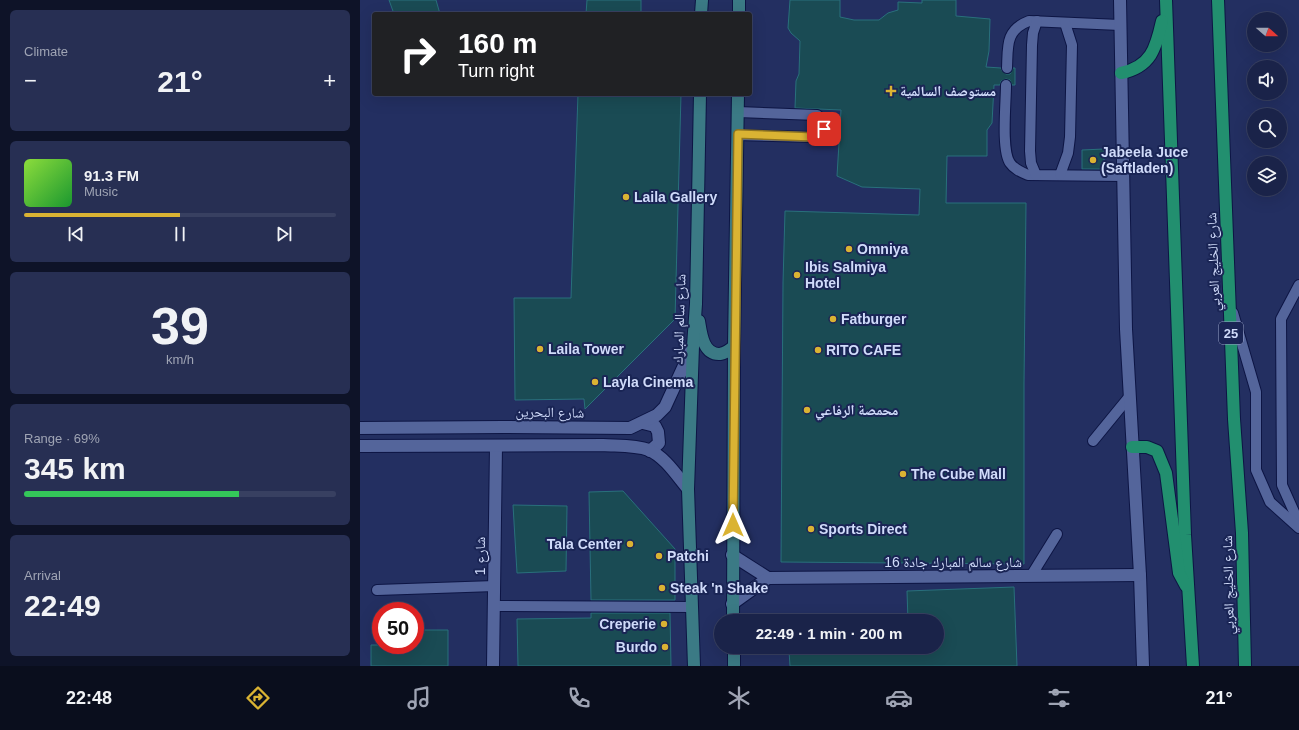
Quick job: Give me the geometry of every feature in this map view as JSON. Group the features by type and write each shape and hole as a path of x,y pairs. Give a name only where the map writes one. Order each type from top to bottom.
{"main road":[{"path":"701,12 702,0"},
{"path":"739,0 739,12"},
{"name":"شارع الخليج العربي","path":"1218,0 1234,419 1242,534 1245,666"},
{"path":"1121,73 1133,71 1149,58 1157,44 1166,2"},
{"path":"1166,2 1185,535 1193,666"},
{"name":"شارع سالم المبارك","path":"694,666 688,489 696,304 700,96"},
{"path":"733,614 734,346 738,96"},
{"path":"696,304 703,339 707,348 718,354 726,352 734,346"},
{"path":"1132,447 1147,447 1157,451 1166,473 1179,573 1188,591"},
{"path":"734,654 734,666"}],"street":[{"path":"1120,0 1126,329 1140,575 1143,666"},
{"name":"شارع البحرين","path":"360,428 630,428 657,415 665,407 693,346"},
{"path":"642,423 655,426 658,432 659,443 650,451"},
{"path":"360,446 602,445 636,447 650,451 662,459 688,489"},
{"name":"شارع 1","path":"493,666 496,446"},
{"path":"732,555 768,578 732,604"},
{"name":"شارع سالم المبارك جادة 16","path":"768,578 1140,575"}],"lane":[{"path":"1007,68 1010,37 1014,30 1025,23 1037,21 1120,25"},
{"path":"1036,175 1031,163 1030,151 1032,44 1033,33 1037,21"},
{"path":"1060,175 1068,153 1070,137 1072,45 1065,23"},
{"path":"1006,85 1005,148 1006,155 1014,168 1021,172 1036,175 1123,176"},
{"path":"738,112 813,114 821,117 825,125 822,133 814,137 738,134"},
{"path":"1299,285 1281,319 1282,485 1299,523"},
{"path":"1230,303 1256,392 1256,470 1270,502 1299,528"},
{"path":"1093,441 1130,397"},
{"path":"1031,576 1057,534"},
{"path":"376,590 494,586"},
{"path":"494,606 692,607"}],"building":[{"path":"389,0 436,0 439,12 393,12"},
{"path":"587,0 641,0 641,12 586,12"},
{"path":"790,0 840,0 840,17 854,20 879,20 888,13 898,10 898,2 922,3 922,0 956,0 956,16 990,19 989,51 986,67 1001,68 1006,74 1010,74 1013,68 1015,68 1015,85 1012,85 1010,80 1006,79 1001,81 1000,85 994,85 992,123 987,130 987,156 947,156 946,203 1026,203 1024,564 781,562 785,211 919,215 920,189 862,187 837,176 841,110 795,108 796,81 799,74 800,41 788,28"},
{"name":"Laila Gallery","path":"578,96 681,96 675,319 585,409 584,399 515,400 514,298 571,298"},
{"name":"Jabeela Juce (Saftladen)","path":"1104,149 1104,169 1082,169 1082,150"},
{"name":"Tala Center","path":"623,491 675,549 675,600 591,600 589,492"},
{"path":"513,505 567,506 566,571 517,573"},
{"path":"1014,587 1017,666 790,666 789,654 944,654 944,614 908,614 907,591"},
{"path":"591,613 670,613 671,666 518,666 517,619 591,618"},
{"path":"424,630 448,630 448,666 371,666 371,645 372,654 424,654"}],"place":[{"name":"مستوصف السالمية","path":"891,91"},
{"name":"Jabeela Juce (Saftladen)","path":"1093,160"},
{"name":"Laila Gallery","path":"626,197"},
{"name":"Omniya","path":"849,249"},
{"name":"Ibis Salmiya Hotel","path":"797,275"},
{"name":"Fatburger","path":"833,319"},
{"name":"Laila Tower","path":"540,349"},
{"name":"RITO CAFE","path":"818,350"},
{"name":"Layla Cinema","path":"595,382"},
{"name":"محمصة الرفاعي","path":"807,410"},
{"name":"The Cube Mall","path":"903,474"},
{"name":"Sports Direct","path":"811,529"},
{"name":"Tala Center","path":"630,544"},
{"name":"Patchi","path":"659,556"},
{"name":"Steak 'n Shake","path":"662,588"},
{"name":"Creperie","path":"664,624"},
{"name":"Burdo","path":"665,647"}],"route":[{"path":"733,525 734,346 736,304 738,134 814,137 822,133 824,129"}]}
